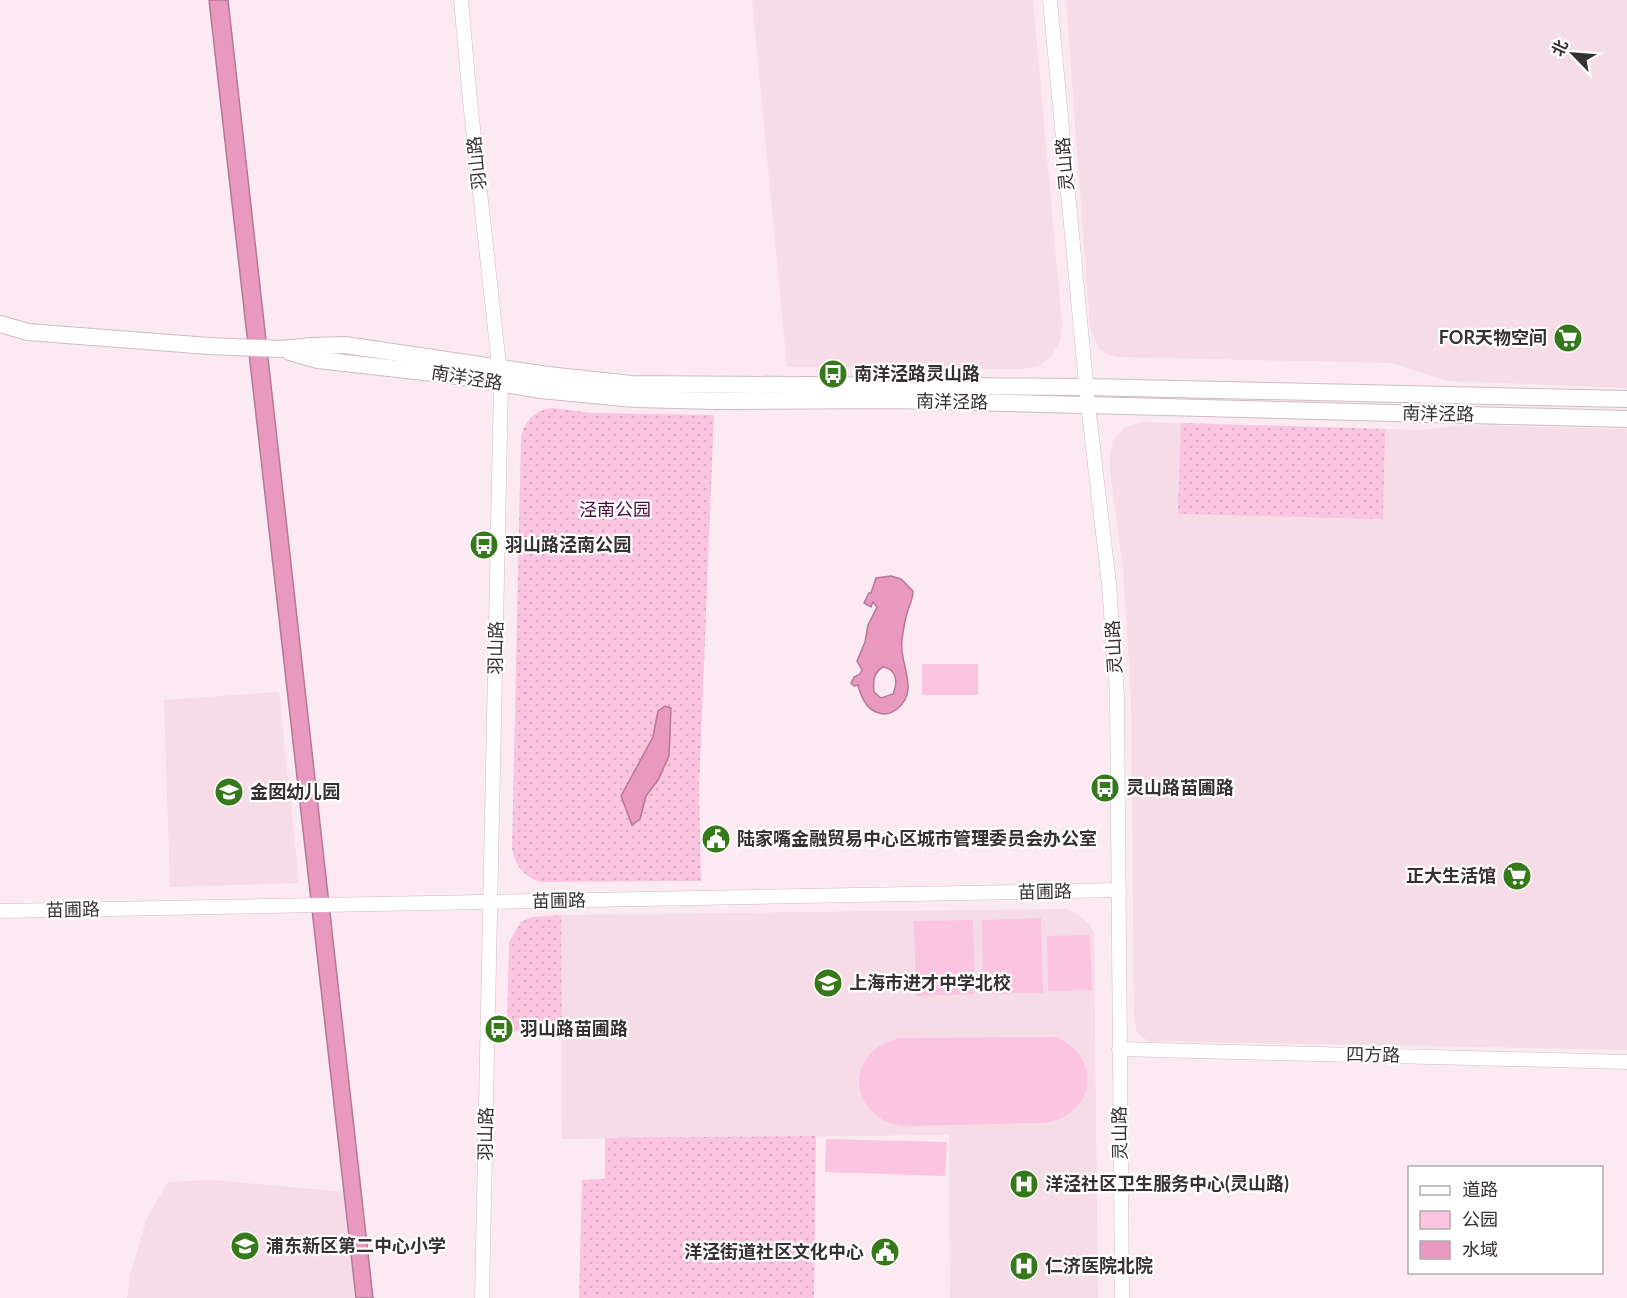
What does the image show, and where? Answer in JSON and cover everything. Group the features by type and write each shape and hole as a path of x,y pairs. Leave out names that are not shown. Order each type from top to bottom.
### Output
{"main road":[{"name":"南洋泾路","path":"0,324 28,332 74,337 281,349 318,360 452,375 548,375 631,384 1086,387 1627,399"},
{"name":"南洋泾路","path":"500,375 541,390 635,399 893,400 1627,419"}],"street":[{"name":"羽山路","path":"461,0 500,375 482,1298"},
{"name":"灵山路","path":"1050,0 1086,387 1114,640 1117,696 1122,1298"},
{"name":"苗圃路","path":"0,911 1119,890"},
{"name":"四方路","path":"1119,1049 1627,1062"}],"shaded area":[{"path":"752,0 1033,0 1062,324 1060,341 1051,357 1038,366 1022,369 787,367"},
{"path":"1066,0 1627,0 1627,388 1447,381 1391,363 1108,355 1099,348 1090,328"},
{"path":"1141,422 1421,430 1467,425 1627,429 1627,1050 1148,1041 1137,1033 1134,1019 1131,697 1123,569 1110,454 1113,440 1124,428"},
{"name":"金囡幼儿园","path":"279,692 299,883 170,887 164,700"},
{"name":"上海市进才中学北校","path":"1067,909 1076,913 1090,925 1094,934 1098,1298 950,1298 949,1135 562,1139 561,915"},
{"name":"浦东新区第二中心小学","path":"213,1180 345,1192 356,1298 127,1298 130,1275 147,1218 168,1182"}],"green space":[{"name":"泾南公园","path":"553,408 593,413 714,415 699,789 701,881 541,882 525,874 513,854 521,436 532,416"},
{"path":"1181,423 1385,429 1383,519 1178,514"},
{"path":"922,664 978,664 978,695 922,695"},
{"path":"561,915 562,1031 507,1031 509,942 521,922 532,917"},
{"path":"1041,918 1043,993 983,994 982,920"},
{"path":"973,920 975,994 916,996 914,921"},
{"path":"1090,935 1092,990 1048,991 1047,936"},
{"path":"1057,1037 1072,1047 1082,1059 1087,1072 1087,1086 1083,1098 1074,1109 1061,1118 1044,1123 902,1126 883,1120 870,1109 862,1096 859,1082 862,1068 870,1055 883,1044 901,1038"},
{"path":"816,1136 814,1298 579,1298 582,1180 605,1179 605,1138"},
{"path":"826,1139 947,1142 945,1176 825,1172"}],"water":[{"path":"209,0 228,0 373,1298 356,1298"},
{"path":"891,576 901,579 913,591 902,640 908,685 907,694 904,702 897,709 886,714 874,711 867,706 858,685 854,686 851,683 862,670 857,661 865,642 868,625 877,607 873,602 871,607 864,603 871,593 876,578","holes":["888,668 895,677 895,690 893,694 881,698 874,692 874,678 880,669"]},
{"path":"665,706 671,708 669,756 658,780 646,796 640,819 632,825 621,796 653,737 658,711"}],"place":[{"name":"FOR天物空间","path":"1568,338"},
{"name":"南洋泾路灵山路","path":"833,374"},
{"name":"羽山路泾南公园","path":"484,545"},
{"name":"灵山路苗圃路","path":"1105,788"},
{"name":"金囡幼儿园","path":"229,792"},
{"name":"陆家嘴金融贸易中心区城市管理委员会办公室","path":"716,839"},
{"name":"正大生活馆","path":"1517,876"},
{"name":"上海市进才中学北校","path":"828,983"},
{"name":"羽山路苗圃路","path":"499,1029"},
{"name":"洋泾社区卫生服务中心(灵山路)","path":"1024,1184"},
{"name":"浦东新区第二中心小学","path":"245,1246"},
{"name":"洋泾街道社区文化中心","path":"885,1252"},
{"name":"仁济医院北院","path":"1024,1266"}]}
